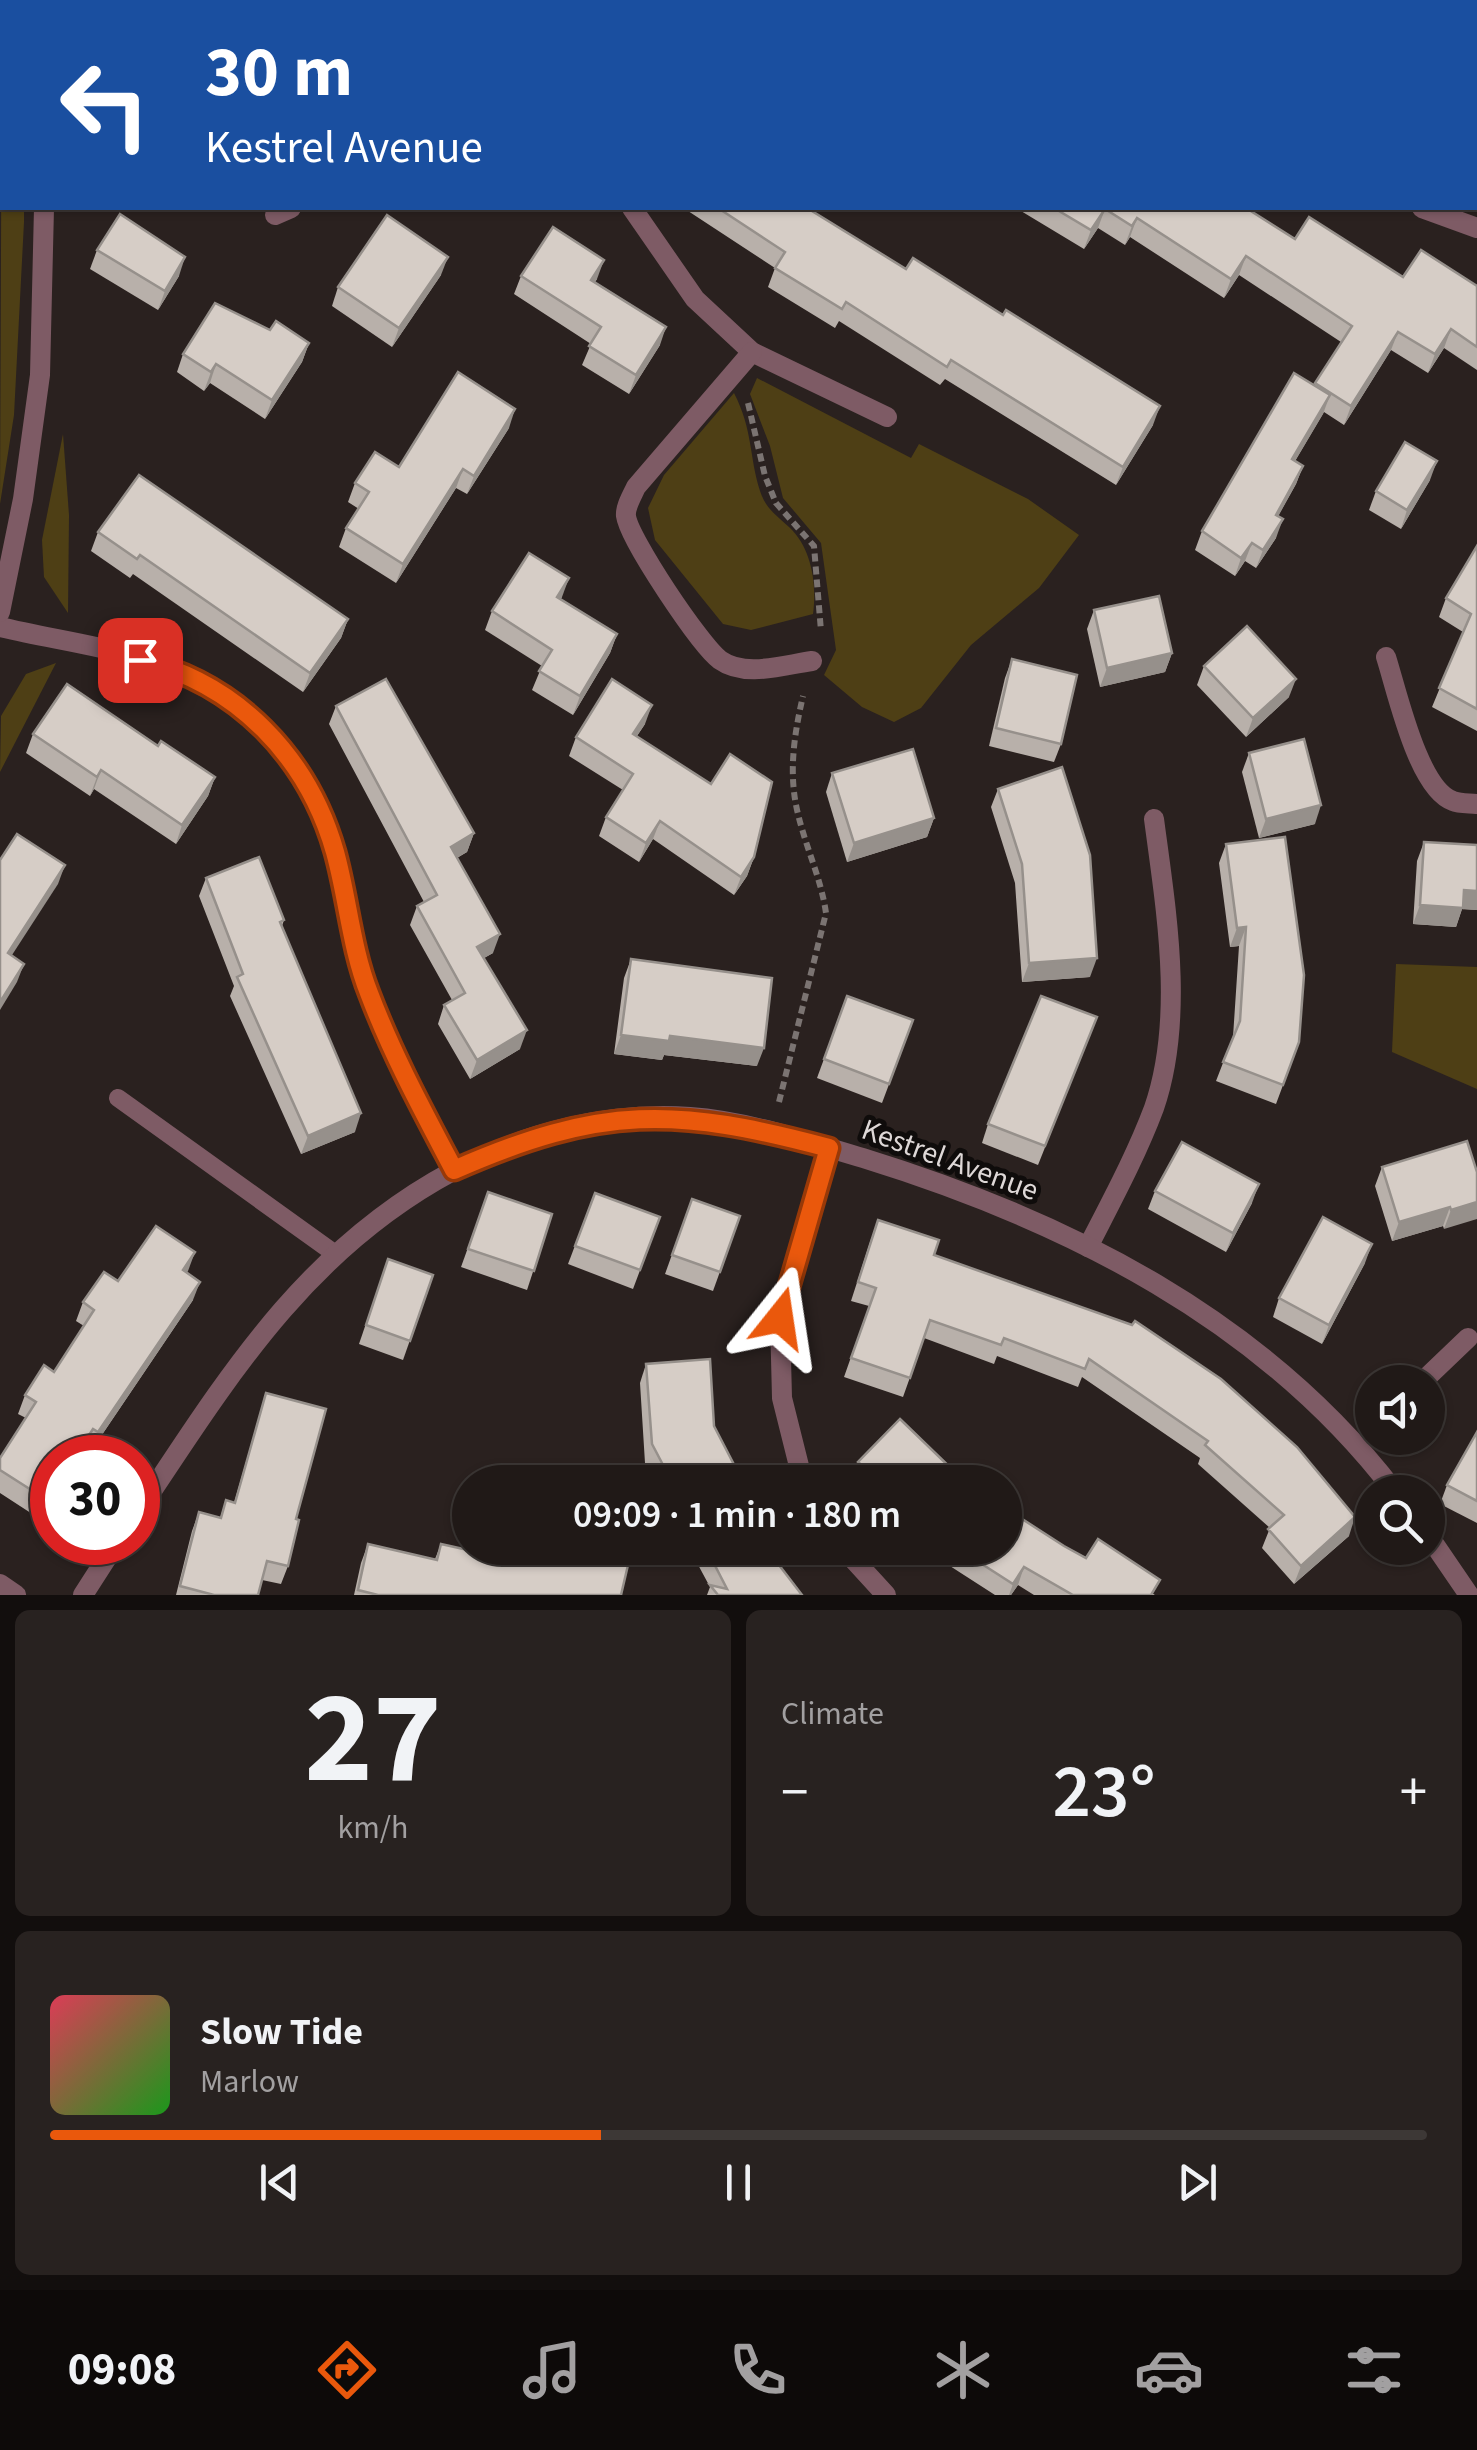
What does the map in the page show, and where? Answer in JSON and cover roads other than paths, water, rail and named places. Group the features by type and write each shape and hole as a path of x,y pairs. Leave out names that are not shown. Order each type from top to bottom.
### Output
{"street":[{"path":"0,612 23,500 40,374 44,210"},
{"path":"633,210 695,298 752,352 887,417"},
{"path":"1436,210 1477,228"},
{"path":"752,352 636,487 625,512 634,544 662,578 690,625 720,660 748,670 812,661"},
{"path":"0,628 144,660 202,682 245,710 280,744 313,793 335,852 368,991 454,1170"},
{"path":"1386,657 1413,742 1432,784 1450,801 1477,804"},
{"path":"1088,1247 1141,1140 1167,1051 1167,913 1154,818"},
{"name":"Kestrel Avenue","path":"160,1479 253,1341 334,1253 393,1207 454,1170 529,1138 607,1120 691,1117 829,1148 926,1178 1088,1247 1164,1287 1234,1333 1355,1429"},
{"path":"799,1465 782,1398 780,1318 829,1148"},
{"path":"1440,1365 1468,1338"},
{"path":"1445,1559 1469,1595"},
{"path":"82,1595 102,1565"},
{"path":"859,1565 886,1595"},
{"path":"0,1584 16,1595"}],"lane":[{"path":"118,1098 334,1253"}]}
